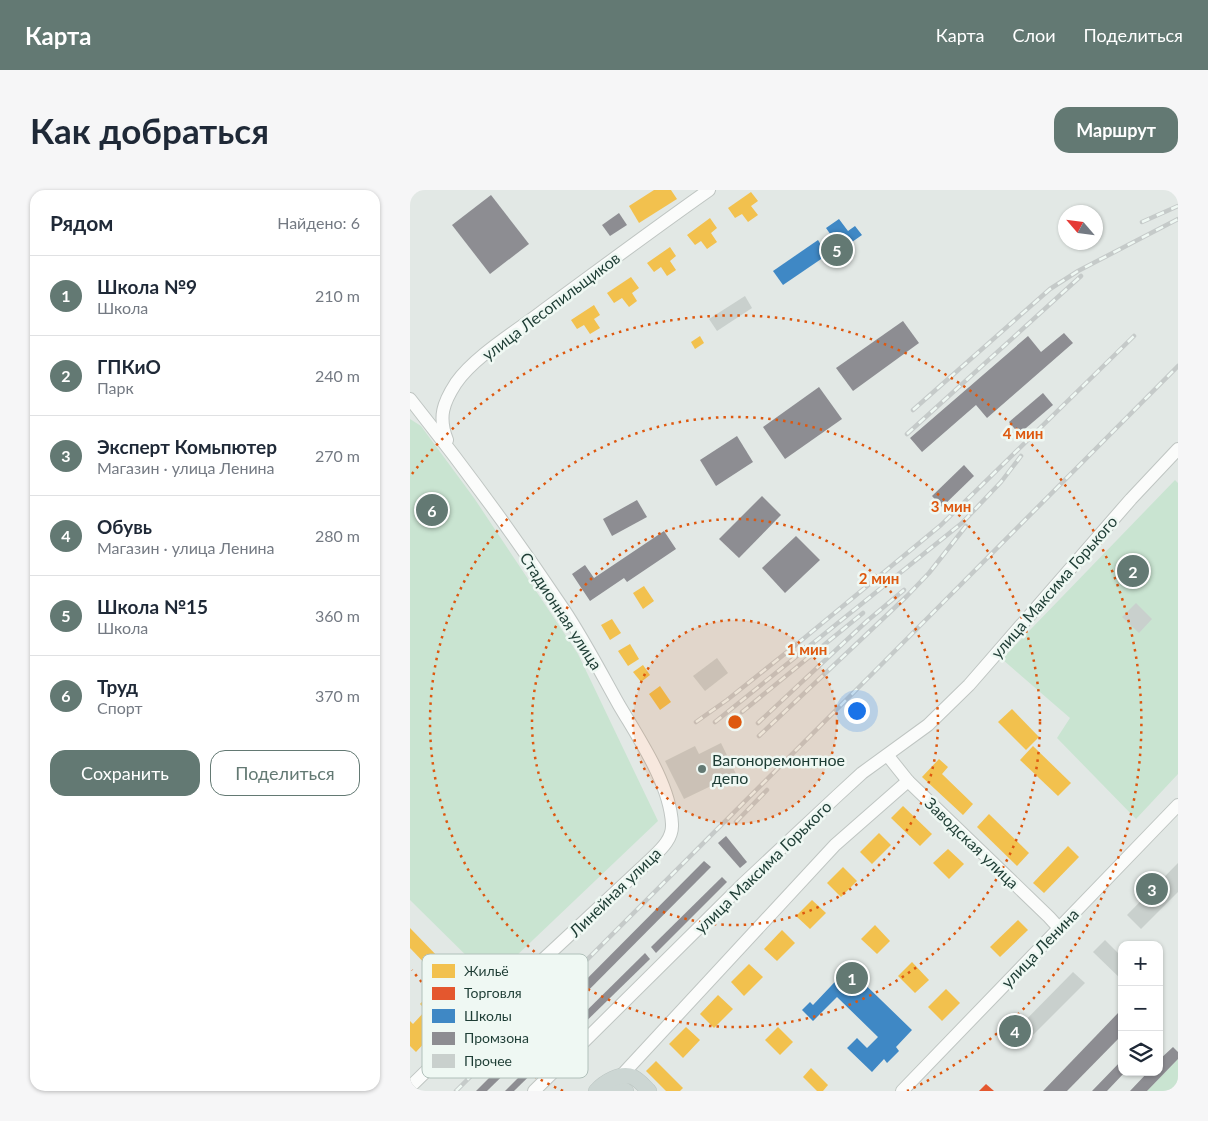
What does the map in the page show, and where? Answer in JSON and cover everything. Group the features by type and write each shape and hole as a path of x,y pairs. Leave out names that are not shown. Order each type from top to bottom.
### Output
{"main road":[{"path":"598,1089 612,1079 628,1076 635,1078 649,1091"},
{"path":"598,1089 606,1084 613,1084 626,1091"}],"street":[{"name":"улица Лесопильщиков","path":"451,451 442,427 442,410 464,373 498,344 709,190"},
{"name":"Стадионная улица","path":"410,399 451,451 565,612 641,743 670,803 672,827 668,841"},
{"name":"улица Максима Горького","path":"588,1038 743,884 862,773 888,756 928,725 969,685 1131,499 1178,449"},
{"name":"Заводская улица","path":"888,756 908,781 1059,928"},
{"path":"621,1076 835,845 908,781"},
{"name":"улица Ленина","path":"902,1091 1178,805"},
{"name":"Линейная улица","path":"548,954 649,861 668,841"},
{"name":"Линейная улица","path":"410,1087 422,1075"},
{"name":"улица Максима Горького","path":"534,1091 547,1078"}],"green space":[{"path":"410,419 421,426 474,498 578,654 658,821 518,954 465,954 410,900"},
{"path":"1175,480 1178,483 1178,774 1136,819 1057,738 1070,718 1002,659"},
{"path":"1178,1059 1178,1091 1147,1091 1163,1076"}],"building: Жильё":[{"path":"654,190 671,190 677,199 639,223 629,206"},
{"path":"751,192 758,201 751,206 758,215 748,222 742,214 735,218 728,208"},
{"path":"710,218 717,228 711,233 717,242 707,249 701,241 695,245 687,235"},
{"path":"670,247 676,256 670,261 676,270 667,276 661,267 654,272 647,263"},
{"path":"631,277 639,288 632,293 637,301 629,307 622,298 614,303 607,293"},
{"path":"594,305 600,315 594,319 600,328 590,334 584,325 577,329 571,320"},
{"path":"700,336 704,343 695,349 691,342"},
{"path":"644,586 654,601 643,609 633,593"},
{"path":"612,619 621,633 610,640 601,625"},
{"path":"630,644 639,659 628,666 618,651"},
{"path":"643,665 650,675 641,682 633,672"},
{"path":"660,686 671,702 660,710 649,694"},
{"path":"1012,709 1039,737 1026,750 998,722"},
{"path":"1033,746 1071,783 1058,796 1020,760"},
{"path":"939,759 948,767 942,774 973,804 963,815 922,777"},
{"path":"903,806 932,834 920,846 891,818"},
{"path":"989,814 1029,853 1017,866 977,827"},
{"path":"879,833 891,845 872,864 860,852"},
{"path":"1068,846 1079,857 1044,893 1033,883"},
{"path":"948,849 964,864 949,879 933,863"},
{"path":"843,867 857,881 841,897 827,883"},
{"path":"812,900 826,913 810,929 796,916"},
{"path":"1018,920 1028,930 1000,957 990,947"},
{"path":"875,925 890,941 877,954 861,939"},
{"path":"410,928 435,954 422,954 422,961 410,948"},
{"path":"782,930 795,943 777,961 764,949"},
{"path":"912,962 929,980 915,993 898,976"},
{"path":"749,964 763,977 744,996 731,982"},
{"path":"946,989 960,1003 942,1021 928,1007"},
{"path":"718,995 733,1009 714,1028 700,1014"},
{"path":"422,1014 422,1046 416,1052 410,1046 410,1021 413,1024"},
{"path":"686,1027 700,1040 683,1058 669,1044"},
{"path":"778,1027 793,1042 780,1055 765,1040"},
{"path":"656,1061 683,1088 680,1091 666,1091 646,1071"},
{"path":"811,1068 828,1085 823,1091 817,1091 803,1077"}],"building: Торговля":[{"path":"986,1084 994,1091 979,1091"}],"building: Школы":[{"path":"839,219 848,231 855,226 862,235 832,256 826,247 835,241 826,228"},
{"path":"818,240 827,255 783,285 773,271"},
{"path":"848,968 912,1030 896,1047 899,1051 887,1063 884,1059 872,1072 847,1048 857,1038 867,1048 878,1037 837,997 813,1021 802,1010 810,1002 813,1005"}],"building: Промзона":[{"path":"491,195 529,244 490,274 452,225"},
{"path":"619,213 627,225 610,236 602,225"},
{"path":"903,321 919,343 853,391 836,368"},
{"path":"1064,333 1073,343 987,418 976,405 922,452 910,438 1028,336 1041,352"},
{"path":"819,387 842,419 785,459 763,427"},
{"path":"1043,393 1053,405 1019,434 1009,422"},
{"path":"737,436 753,462 716,486 700,460"},
{"path":"964,465 974,476 942,507 932,496"},
{"path":"762,496 781,515 739,558 719,539"},
{"path":"637,500 647,517 612,536 603,519"},
{"path":"664,531 676,549 627,582 624,578 590,601 572,574 585,565 594,578"},
{"path":"796,536 820,560 785,593 762,568"},
{"path":"726,836 747,862 740,868 718,843"},
{"path":"704,861 711,867 588,991 588,978"},
{"path":"722,877 727,882 656,953 651,947"},
{"path":"645,953 650,959 588,1020 588,1009"},
{"path":"1118,1013 1118,1039 1067,1091 1043,1091"},
{"path":"1173,1047 1178,1052 1178,1059 1163,1074 1163,1056"},
{"path":"1118,1064 1118,1076 1121,1076 1107,1091 1092,1091"},
{"path":"1144,1076 1162,1076 1147,1091 1130,1091"},
{"path":"489,1078 500,1078 487,1091 476,1091"},
{"path":"518,1078 527,1078 514,1091 505,1091"}],"building: Прочее":[{"path":"745,296 752,308 717,331 709,319"},
{"path":"1136,603 1152,619 1139,633 1122,617"},
{"path":"717,658 728,673 705,691 693,676"},
{"name":"Вагоноремонтное депо","path":"721,743 736,774 684,799 665,761 695,746 699,754"},
{"path":"1178,863 1178,892 1141,929 1127,915"},
{"path":"1105,940 1118,953 1118,976 1093,952"},
{"path":"1073,972 1085,983 1020,1048 1009,1037"}],"railway":[{"path":"1142,222 1178,206"},
{"path":"913,410 1050,289 1078,271 1178,219"},
{"path":"907,434 1081,276"},
{"path":"696,722 727,700 797,644 941,525 1134,336"},
{"path":"588,959 1178,366"},
{"path":"715,722 962,523 1001,482 1021,456"},
{"path":"759,736 907,596 929,573 966,526"},
{"path":"758,723 867,621 904,590"},
{"path":"742,712 863,613"},
{"path":"736,822 767,790"},
{"path":"456,1091 469,1078"}],"place":[{"name":"Школа №15","path":"837,250"},
{"name":"Труд","path":"432,510"},
{"name":"ГПКиО","path":"1133,571"},
{"name":"Вагоноремонтное депо","path":"702,769"},
{"name":"Эксперт Комьпютер","path":"1152,889"},
{"name":"Школа №9","path":"852,978"},
{"name":"Обувь","path":"1015,1031"}]}
